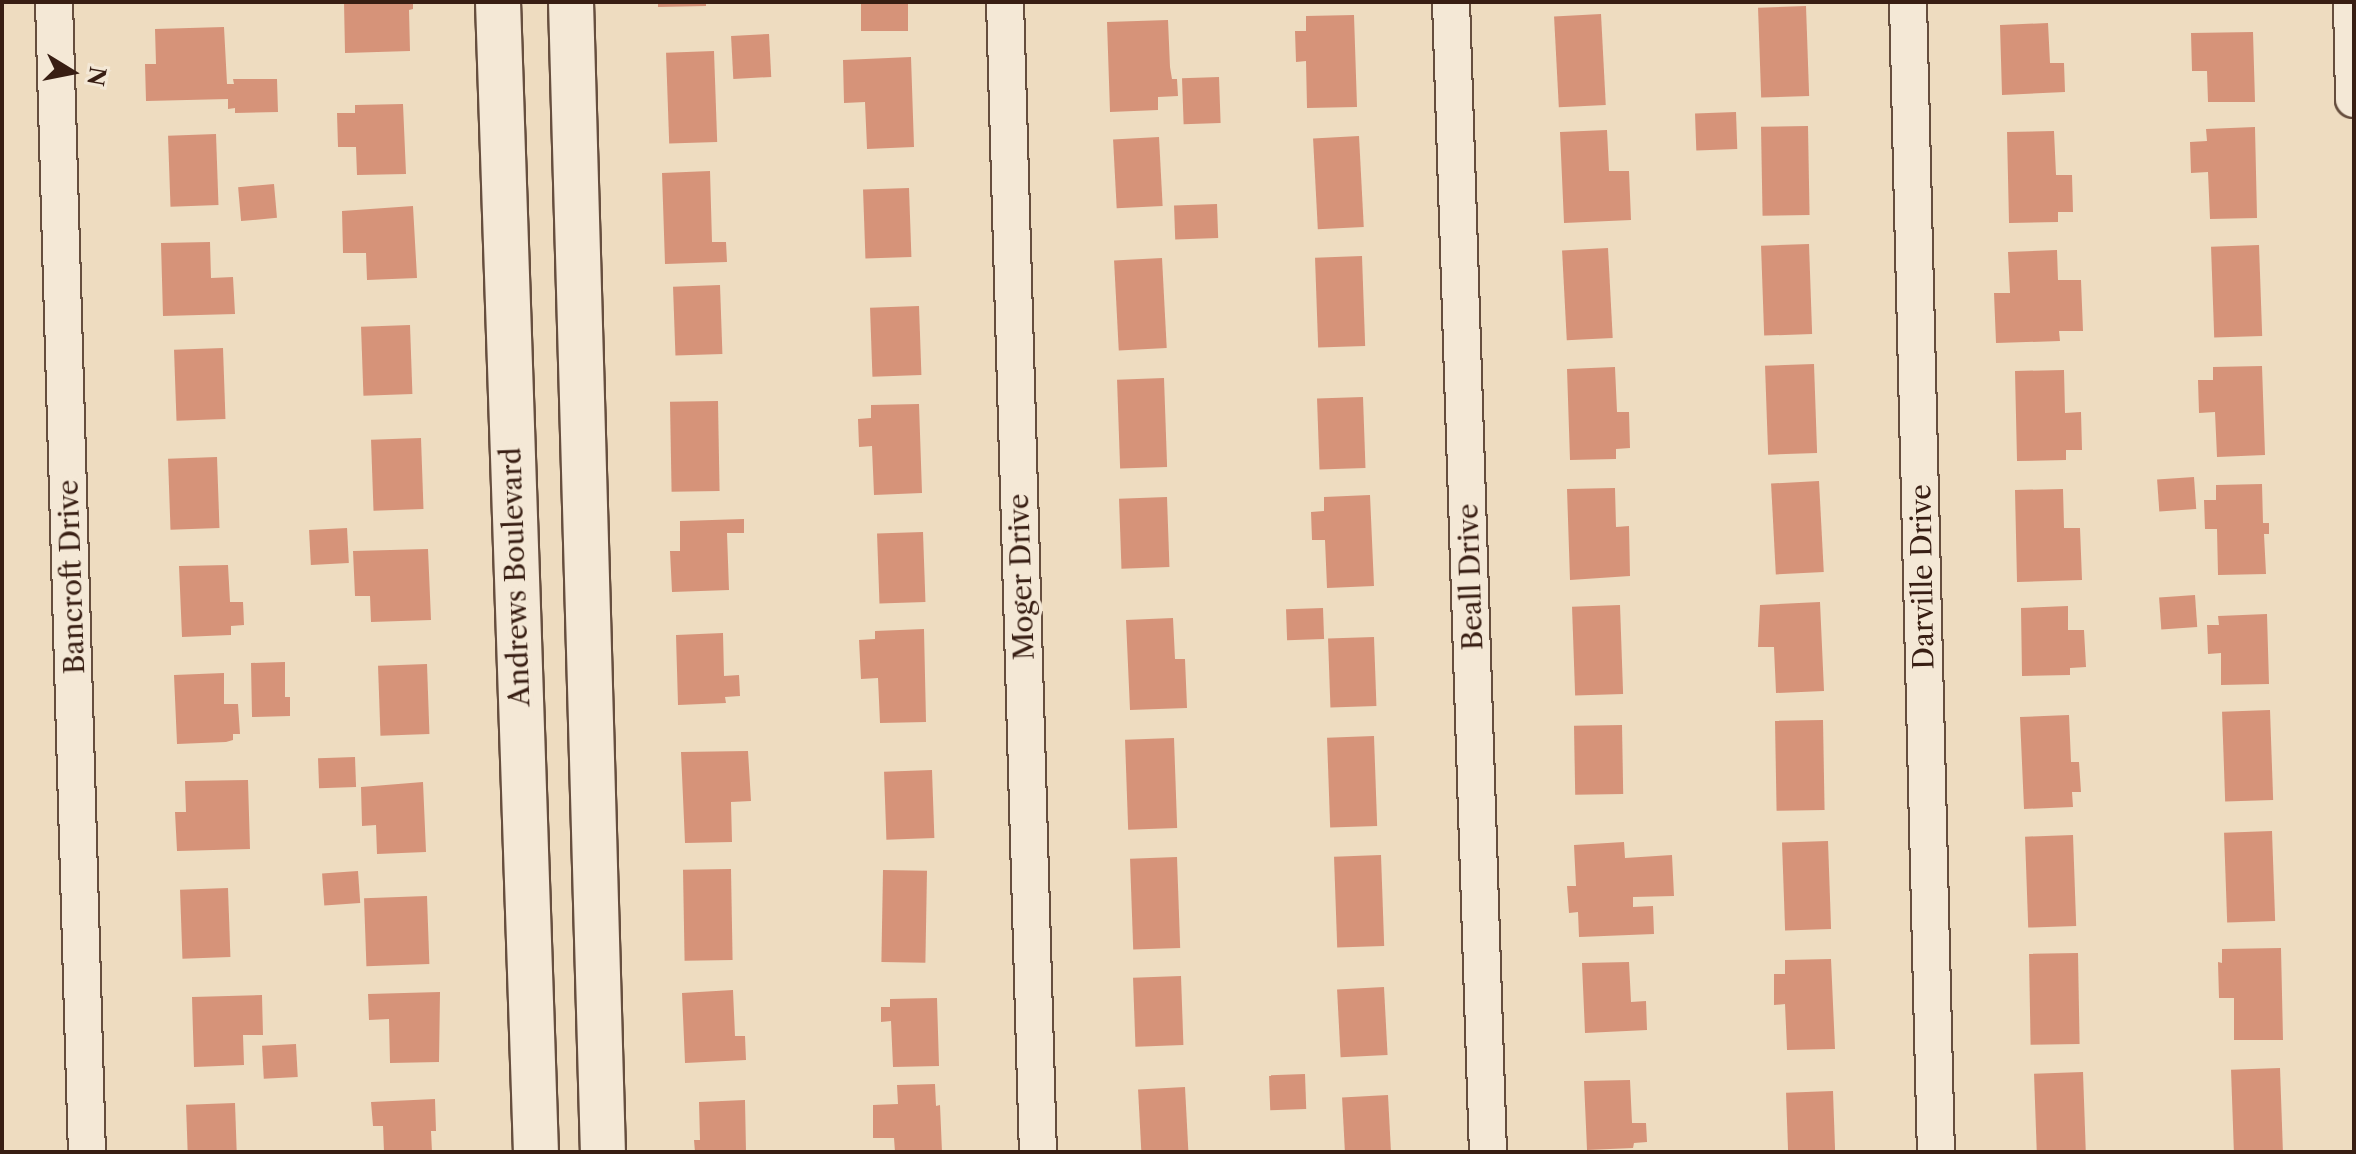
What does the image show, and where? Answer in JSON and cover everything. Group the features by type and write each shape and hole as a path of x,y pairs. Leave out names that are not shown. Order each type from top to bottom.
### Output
{"street":[{"name":"Bancroft Drive","path":"54,2 87,1152"},
{"name":"Andrews Boulevard","path":"498,2 536,1152"},
{"path":"571,2 603,1152"},
{"name":"Moger Drive","path":"1005,2 1038,1152"},
{"name":"Beall Drive","path":"1451,2 1488,1152"},
{"name":"Darville Drive","path":"1908,2 1936,1152"},
{"path":"2352,2 2354,99"}],"building":[{"path":"344,2 413,2 413,9 409,10 410,51 345,53"},
{"path":"658,2 706,2 706,6 658,7"},
{"path":"861,2 908,2 908,31 861,31"},
{"path":"1806,6 1809,96 1761,98 1758,8"},
{"path":"1601,14 1606,105 1559,107 1554,16"},
{"path":"1354,15 1357,107 1307,108 1306,61 1296,62 1295,31 1306,31 1306,16"},
{"path":"1168,20 1170,67 1172,79 1177,79 1178,96 1158,97 1158,110 1110,112 1107,22"},
{"path":"2048,23 2050,63 2064,63 2065,92 2002,95 2000,25"},
{"path":"224,27 227,84 234,84 233,79 277,79 278,112 235,113 235,108 228,109 228,99 146,101 145,64 156,64 155,29"},
{"path":"2253,32 2255,102 2208,102 2207,71 2192,71 2191,33"},
{"path":"769,34 771,77 733,79 731,36"},
{"path":"714,51 717,142 669,144 666,53"},
{"path":"911,57 914,147 867,149 865,102 844,103 843,60"},
{"path":"1219,77 1221,123 1184,124 1182,78"},
{"path":"403,104 406,174 357,175 356,147 338,147 337,113 355,113 355,105"},
{"path":"1736,112 1737,149 1696,150 1695,113"},
{"path":"1808,126 1810,215 1763,216 1761,127"},
{"path":"2255,127 2257,218 2210,219 2208,172 2191,173 2190,142 2207,141 2206,129"},
{"path":"1607,130 1609,171 1629,171 1631,220 1564,223 1560,132"},
{"path":"2054,131 2056,175 2072,175 2073,212 2058,212 2058,222 2009,223 2007,132"},
{"path":"216,134 218,205 171,207 168,136"},
{"path":"1359,136 1364,227 1318,229 1313,138"},
{"path":"1159,137 1163,206 1117,208 1113,139"},
{"path":"710,171 712,242 726,242 727,262 665,264 662,173"},
{"path":"274,184 277,218 241,221 238,187"},
{"path":"909,188 911,257 865,259 863,190"},
{"path":"1217,204 1218,238 1175,239 1174,206"},
{"path":"413,206 417,278 367,280 366,253 343,253 342,211"},
{"path":"210,242 211,278 233,277 235,314 163,316 161,243"},
{"path":"1809,244 1812,334 1764,336 1761,246"},
{"path":"2259,245 2262,336 2214,338 2211,247"},
{"path":"1608,248 1613,338 1567,340 1562,250"},
{"path":"2057,250 2058,280 2081,280 2083,331 2059,331 2060,341 1996,343 1994,293 2010,293 2008,252"},
{"path":"1362,256 1365,346 1318,348 1315,258"},
{"path":"1162,258 1167,348 1119,350 1114,261"},
{"path":"720,285 722,354 675,356 673,287"},
{"path":"919,306 921,375 872,377 870,308"},
{"path":"410,325 412,394 363,396 361,327"},
{"path":"223,348 225,419 177,421 174,350"},
{"path":"1814,364 1817,453 1768,455 1765,366"},
{"path":"2262,366 2265,455 2217,457 2215,412 2199,413 2198,380 2213,380 2213,367"},
{"path":"1615,367 1617,412 1629,412 1630,448 1616,449 1616,459 1570,460 1567,369"},
{"path":"2064,370 2065,413 2081,412 2082,450 2066,450 2066,460 2017,461 2015,371"},
{"path":"1164,378 1167,467 1120,469 1117,380"},
{"path":"1363,397 1365,468 1320,470 1317,399"},
{"path":"718,401 720,491 672,492 670,402"},
{"path":"919,404 922,493 874,495 872,446 859,447 858,419 871,418 871,405"},
{"path":"421,438 423,509 374,511 371,440"},
{"path":"217,457 219,528 171,530 168,459"},
{"path":"2194,477 2196,509 2159,512 2157,480"},
{"path":"1819,481 1824,572 1776,574 1771,484"},
{"path":"2262,484 2263,523 2269,523 2269,534 2264,534 2266,574 2218,575 2217,529 2205,529 2204,500 2216,500 2216,485"},
{"path":"1615,488 1616,527 1629,526 1630,576 1570,580 1567,489"},
{"path":"2063,489 2064,528 2080,528 2082,580 2017,582 2015,490"},
{"path":"1370,495 1374,586 1327,588 1325,540 1312,540 1311,512 1324,511 1324,497"},
{"path":"1167,497 1169,567 1121,569 1119,499"},
{"path":"744,519 744,533 727,533 729,590 672,592 670,551 680,551 680,521"},
{"path":"347,528 349,563 311,565 309,530"},
{"path":"923,532 925,602 879,604 877,534"},
{"path":"428,549 431,620 371,622 370,596 355,596 353,551"},
{"path":"228,565 230,602 243,602 244,625 231,626 231,635 182,637 179,566"},
{"path":"2195,595 2197,627 2161,629 2159,598"},
{"path":"1820,602 1824,691 1776,693 1774,647 1758,647 1760,605"},
{"path":"1620,605 1623,694 1575,696 1572,607"},
{"path":"2068,606 2068,630 2084,630 2086,667 2070,668 2070,675 2022,676 2021,608"},
{"path":"1323,608 1324,639 1287,640 1286,609"},
{"path":"2267,614 2269,684 2221,685 2221,653 2208,654 2207,625 2219,625 2218,616"},
{"path":"1173,618 1175,659 1185,659 1187,708 1130,710 1126,620"},
{"path":"924,629 926,722 880,723 878,678 861,679 859,640 875,639 875,631"},
{"path":"723,633 724,676 739,675 740,696 725,697 726,703 678,705 676,635"},
{"path":"1374,637 1376,706 1330,708 1328,639"},
{"path":"285,662 285,697 290,697 290,716 252,717 251,663"},
{"path":"427,664 429,734 380,736 378,666"},
{"path":"224,673 224,704 238,704 240,734 233,734 233,740 226,742 177,744 174,675"},
{"path":"2270,710 2273,800 2225,802 2222,712"},
{"path":"2069,715 2071,762 2079,762 2081,792 2072,792 2073,807 2024,809 2020,717"},
{"path":"1823,720 1825,810 1777,811 1775,721"},
{"path":"1622,725 1623,794 1575,795 1574,726"},
{"path":"1374,736 1377,826 1330,828 1327,738"},
{"path":"1174,738 1177,828 1128,830 1125,740"},
{"path":"748,751 751,801 731,802 732,842 685,843 681,752"},
{"path":"355,757 356,787 319,788 318,758"},
{"path":"932,770 934,838 886,840 884,772"},
{"path":"248,780 250,849 177,851 175,812 186,812 185,781"},
{"path":"423,782 426,852 377,854 376,825 362,826 361,787"},
{"path":"2272,831 2275,921 2227,923 2224,833"},
{"path":"2073,835 2076,926 2028,928 2025,837"},
{"path":"1828,841 1831,929 1785,931 1782,843"},
{"path":"1624,842 1625,858 1672,855 1674,896 1633,897 1633,907 1653,906 1654,934 1579,937 1578,912 1569,913 1567,886 1576,886 1574,845"},
{"path":"1381,855 1384,946 1337,948 1334,857"},
{"path":"1177,857 1180,948 1133,950 1130,859"},
{"path":"731,869 733,960 685,961 683,870"},
{"path":"883,870 927,871 925,963 881,962"},
{"path":"358,871 360,903 324,905 322,874"},
{"path":"228,888 230,957 182,959 180,890"},
{"path":"427,896 429,964 366,966 364,898"},
{"path":"2281,948 2283,1040 2234,1040 2234,998 2219,998 2218,962 2222,963 2222,949"},
{"path":"2078,953 2080,1044 2031,1045 2029,954"},
{"path":"1831,959 1835,1049 1787,1050 1785,1004 1774,1005 1774,974 1785,974 1785,960"},
{"path":"1629,962 1631,1002 1646,1001 1647,1030 1585,1033 1582,963"},
{"path":"1181,976 1183,1045 1135,1047 1133,978"},
{"path":"1384,987 1388,1055 1341,1057 1337,989"},
{"path":"733,990 735,1036 745,1036 746,1060 685,1063 682,993"},
{"path":"440,992 439,1062 390,1063 389,1019 369,1020 368,994"},
{"path":"262,995 263,1035 243,1035 244,1065 194,1067 192,997"},
{"path":"937,998 939,1066 893,1067 891,1021 881,1022 881,1007 890,1007 890,999"},
{"path":"296,1044 298,1077 264,1079 262,1046"},
{"path":"2280,1068 2283,1152 2234,1152 2231,1070"},
{"path":"2083,1072 2086,1152 2037,1152 2034,1074"},
{"path":"1305,1074 1306,1109 1270,1110 1269,1075"},
{"path":"1630,1080 1632,1123 1646,1123 1647,1142 1634,1143 1633,1148 1587,1150 1584,1081"},
{"path":"935,1084 936,1106 940,1105 942,1152 895,1152 894,1138 873,1138 873,1105 898,1104 897,1085"},
{"path":"1185,1087 1188,1152 1141,1152 1138,1089"},
{"path":"1833,1091 1835,1152 1788,1152 1786,1093"},
{"path":"1388,1095 1391,1152 1345,1152 1342,1097"},
{"path":"435,1099 436,1131 431,1131 432,1152 384,1152 383,1126 373,1126 371,1102"},
{"path":"745,1100 746,1152 695,1152 694,1140 700,1140 699,1102"},
{"path":"235,1103 237,1152 188,1152 186,1105"}]}
